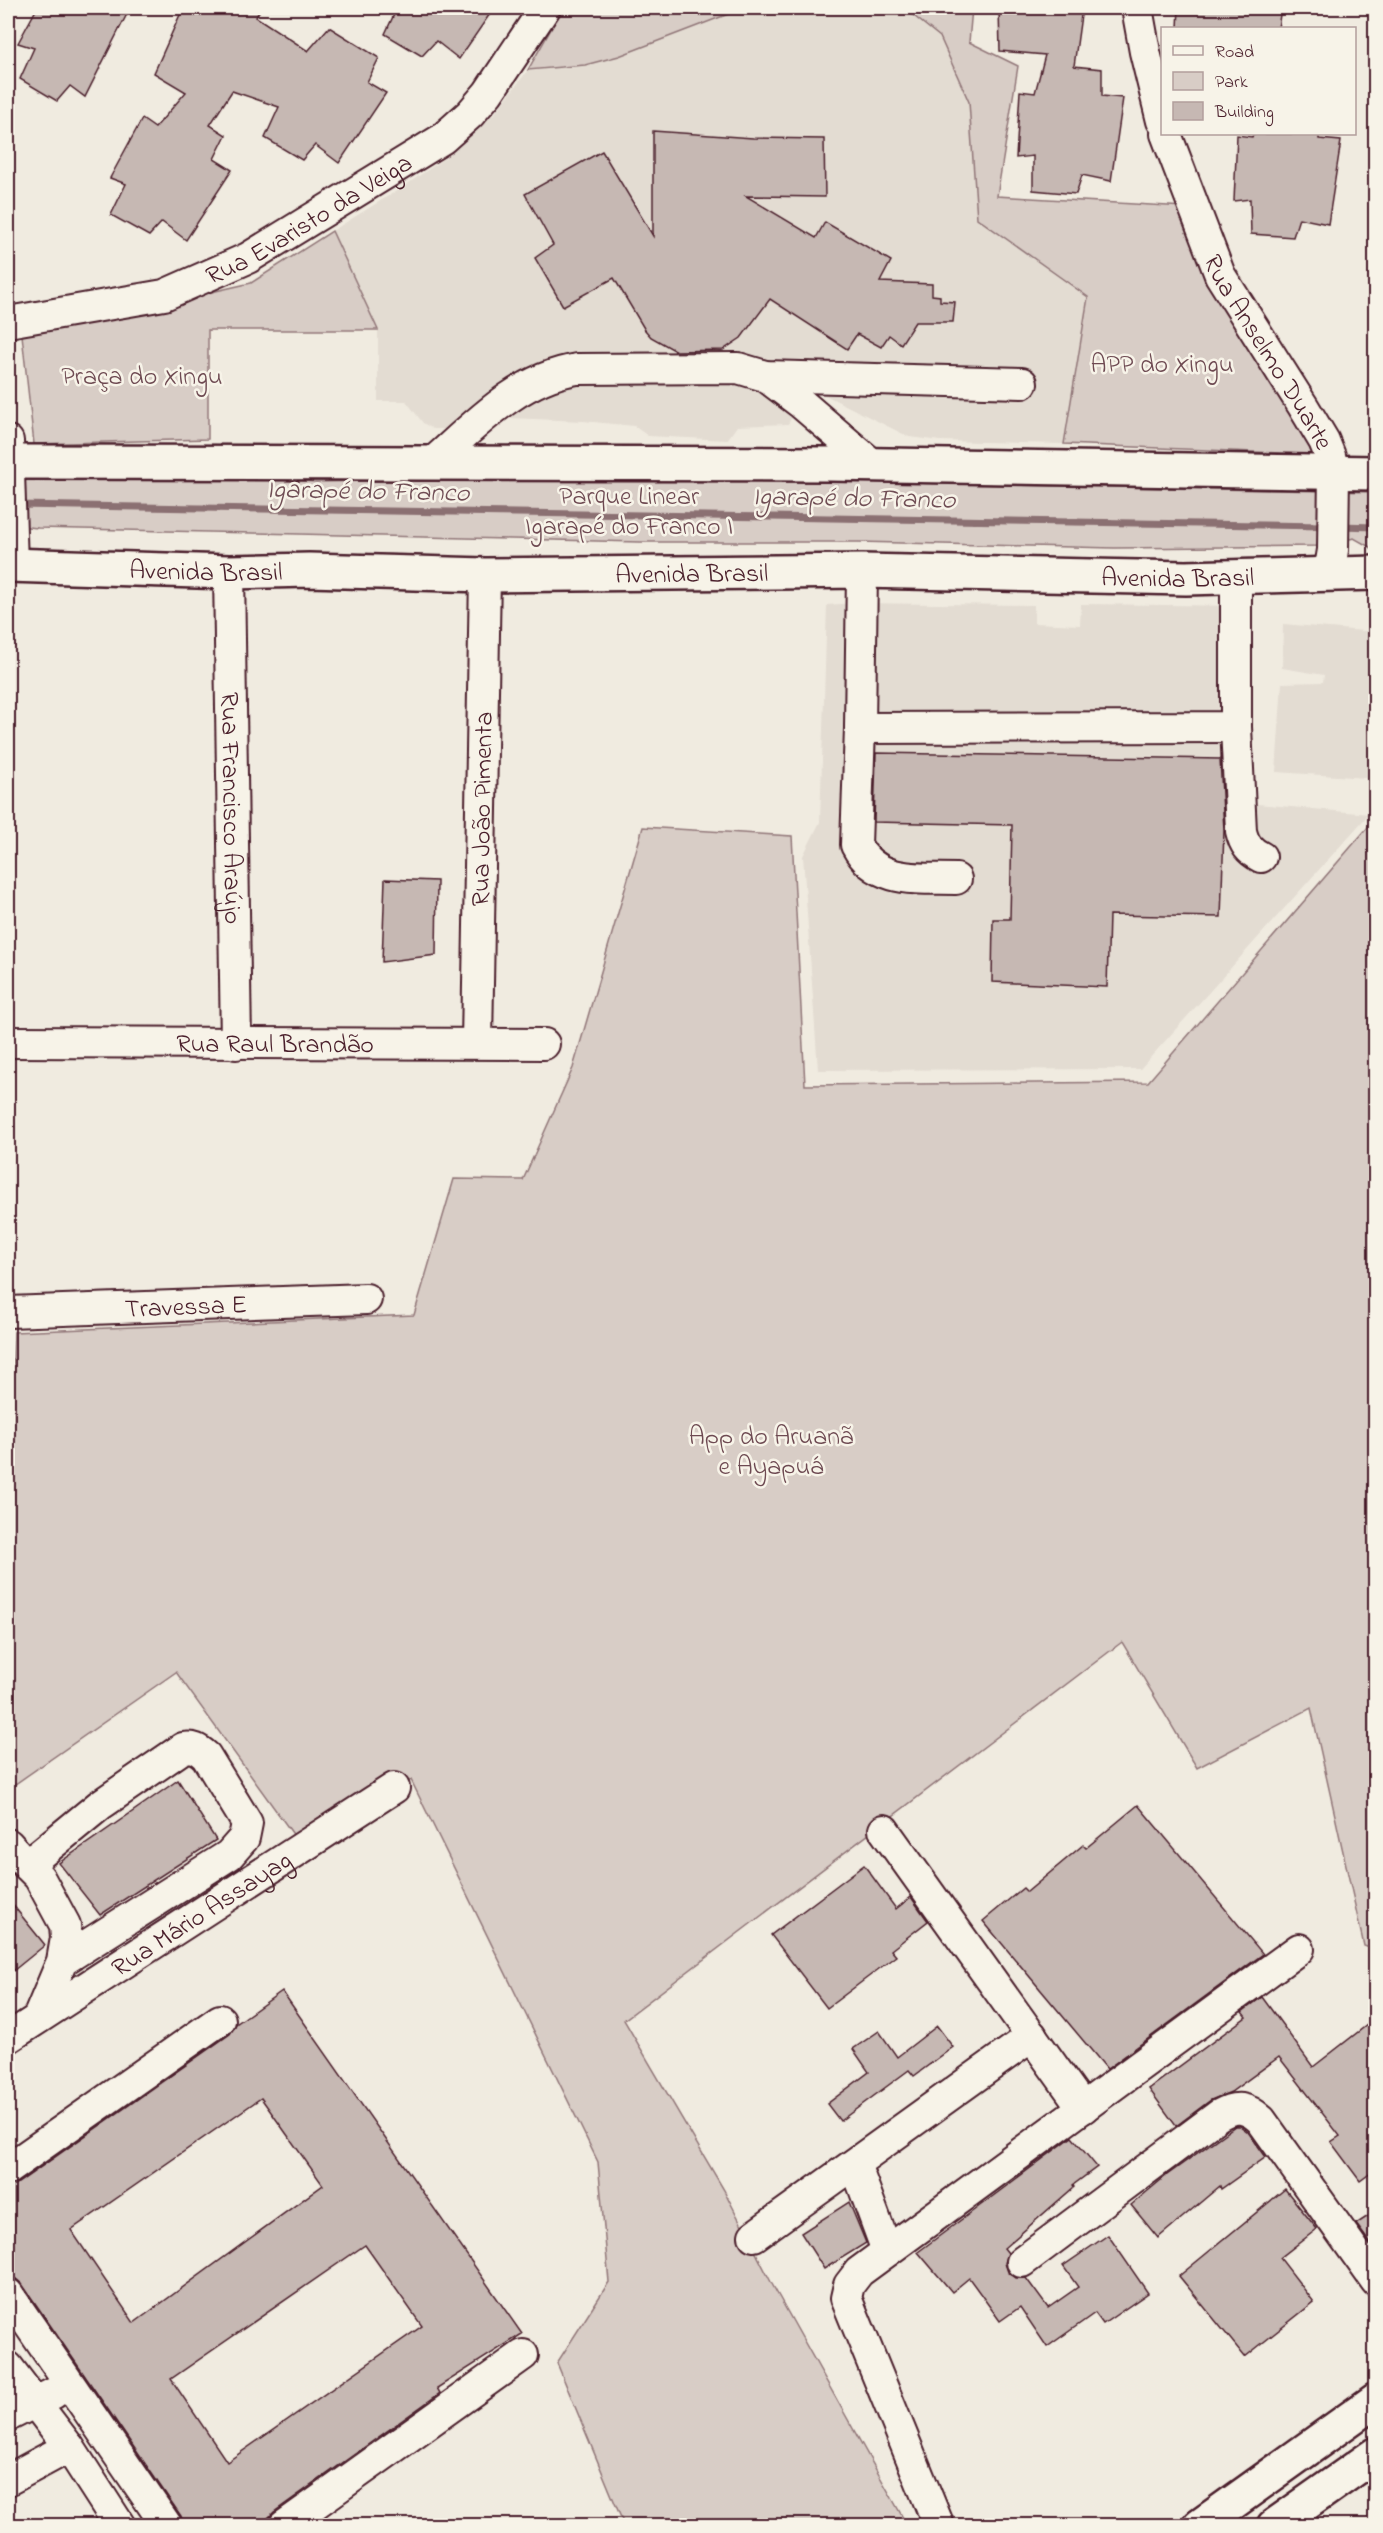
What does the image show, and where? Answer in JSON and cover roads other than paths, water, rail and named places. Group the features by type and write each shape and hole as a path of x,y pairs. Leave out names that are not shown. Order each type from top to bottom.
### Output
{"main road":[{"path":"9,461 873,465 1334,481 1376,473"},
{"name":"Avenida Brasil","path":"10,558 229,572 309,570 485,575 862,571 1186,578 1236,577 1329,562 1376,573"},
{"path":"1200,2526 1376,2400"},
{"path":"1274,2526 1376,2454"}],"street":[{"name":"Rua Evaristo da Veiga","path":"8,322 164,295 248,258 442,139 470,114 488,93 546,8"},
{"path":"1137,8 1161,116"},
{"name":"Rua Anselmo Duarte","path":"1166,135 1220,275 1324,441 1334,481 1329,562"},
{"path":"431,464 484,417 533,382 555,372 577,369 738,368 765,376 1022,383"},
{"path":"765,376 802,404 873,465"},
{"path":"9,461 10,558"},
{"path":"862,571 856,845 862,857 874,867 903,878 956,879"},
{"name":"Rua Francisco Araújo","path":"229,572 236,1044"},
{"name":"Rua João Pimenta","path":"477,1043 485,575"},
{"path":"1236,577 1236,727 1241,831 1244,843 1252,852 1261,857"},
{"path":"860,728 1236,727"},
{"name":"Rua Raul Brandão","path":"8,1042 544,1044"},
{"name":"Travessa E","path":"8,1312 366,1299"},
{"path":"38,2018 62,1961 66,1938 65,1924 39,1877 17,1855 59,1837 100,1805 183,1748 191,1747 206,1756 247,1823 244,1838 229,1855 62,1961"},
{"name":"Rua Mário Assayag","path":"8,2038 394,1788"},
{"path":"884,1830 1083,2108"},
{"path":"939,2526 846,2298 849,2285 859,2272 887,2251 1299,1949"},
{"path":"8,2169 220,2020"},
{"path":"754,2236 1032,2036"},
{"path":"1022,2262 1219,2115 1230,2108 1242,2108 1261,2120 1376,2281"},
{"path":"855,2164 887,2251"},
{"path":"8,2294 17,2329 69,2384 160,2515 121,2526 74,2456 18,2387"},
{"path":"284,2526 523,2355"},
{"path":"18,2387 69,2384"},
{"path":"8,2416 18,2387"},
{"path":"8,2480 111,2445"}],"waterway":[{"name":"Igarapé do Franco","path":"16,505 1325,526"},
{"name":"Igarapé do Franco","path":"1339,526 1376,527"}],"park label":[{"name":"APP do Xingu","path":"1162,363"},
{"name":"Praça do Xingu","path":"142,375"},
{"name":"Parque Linear Igarapé do Franco I","path":"629,510"},
{"name":"App do Aruanã e Ayapuá","path":"771,1450"}]}
